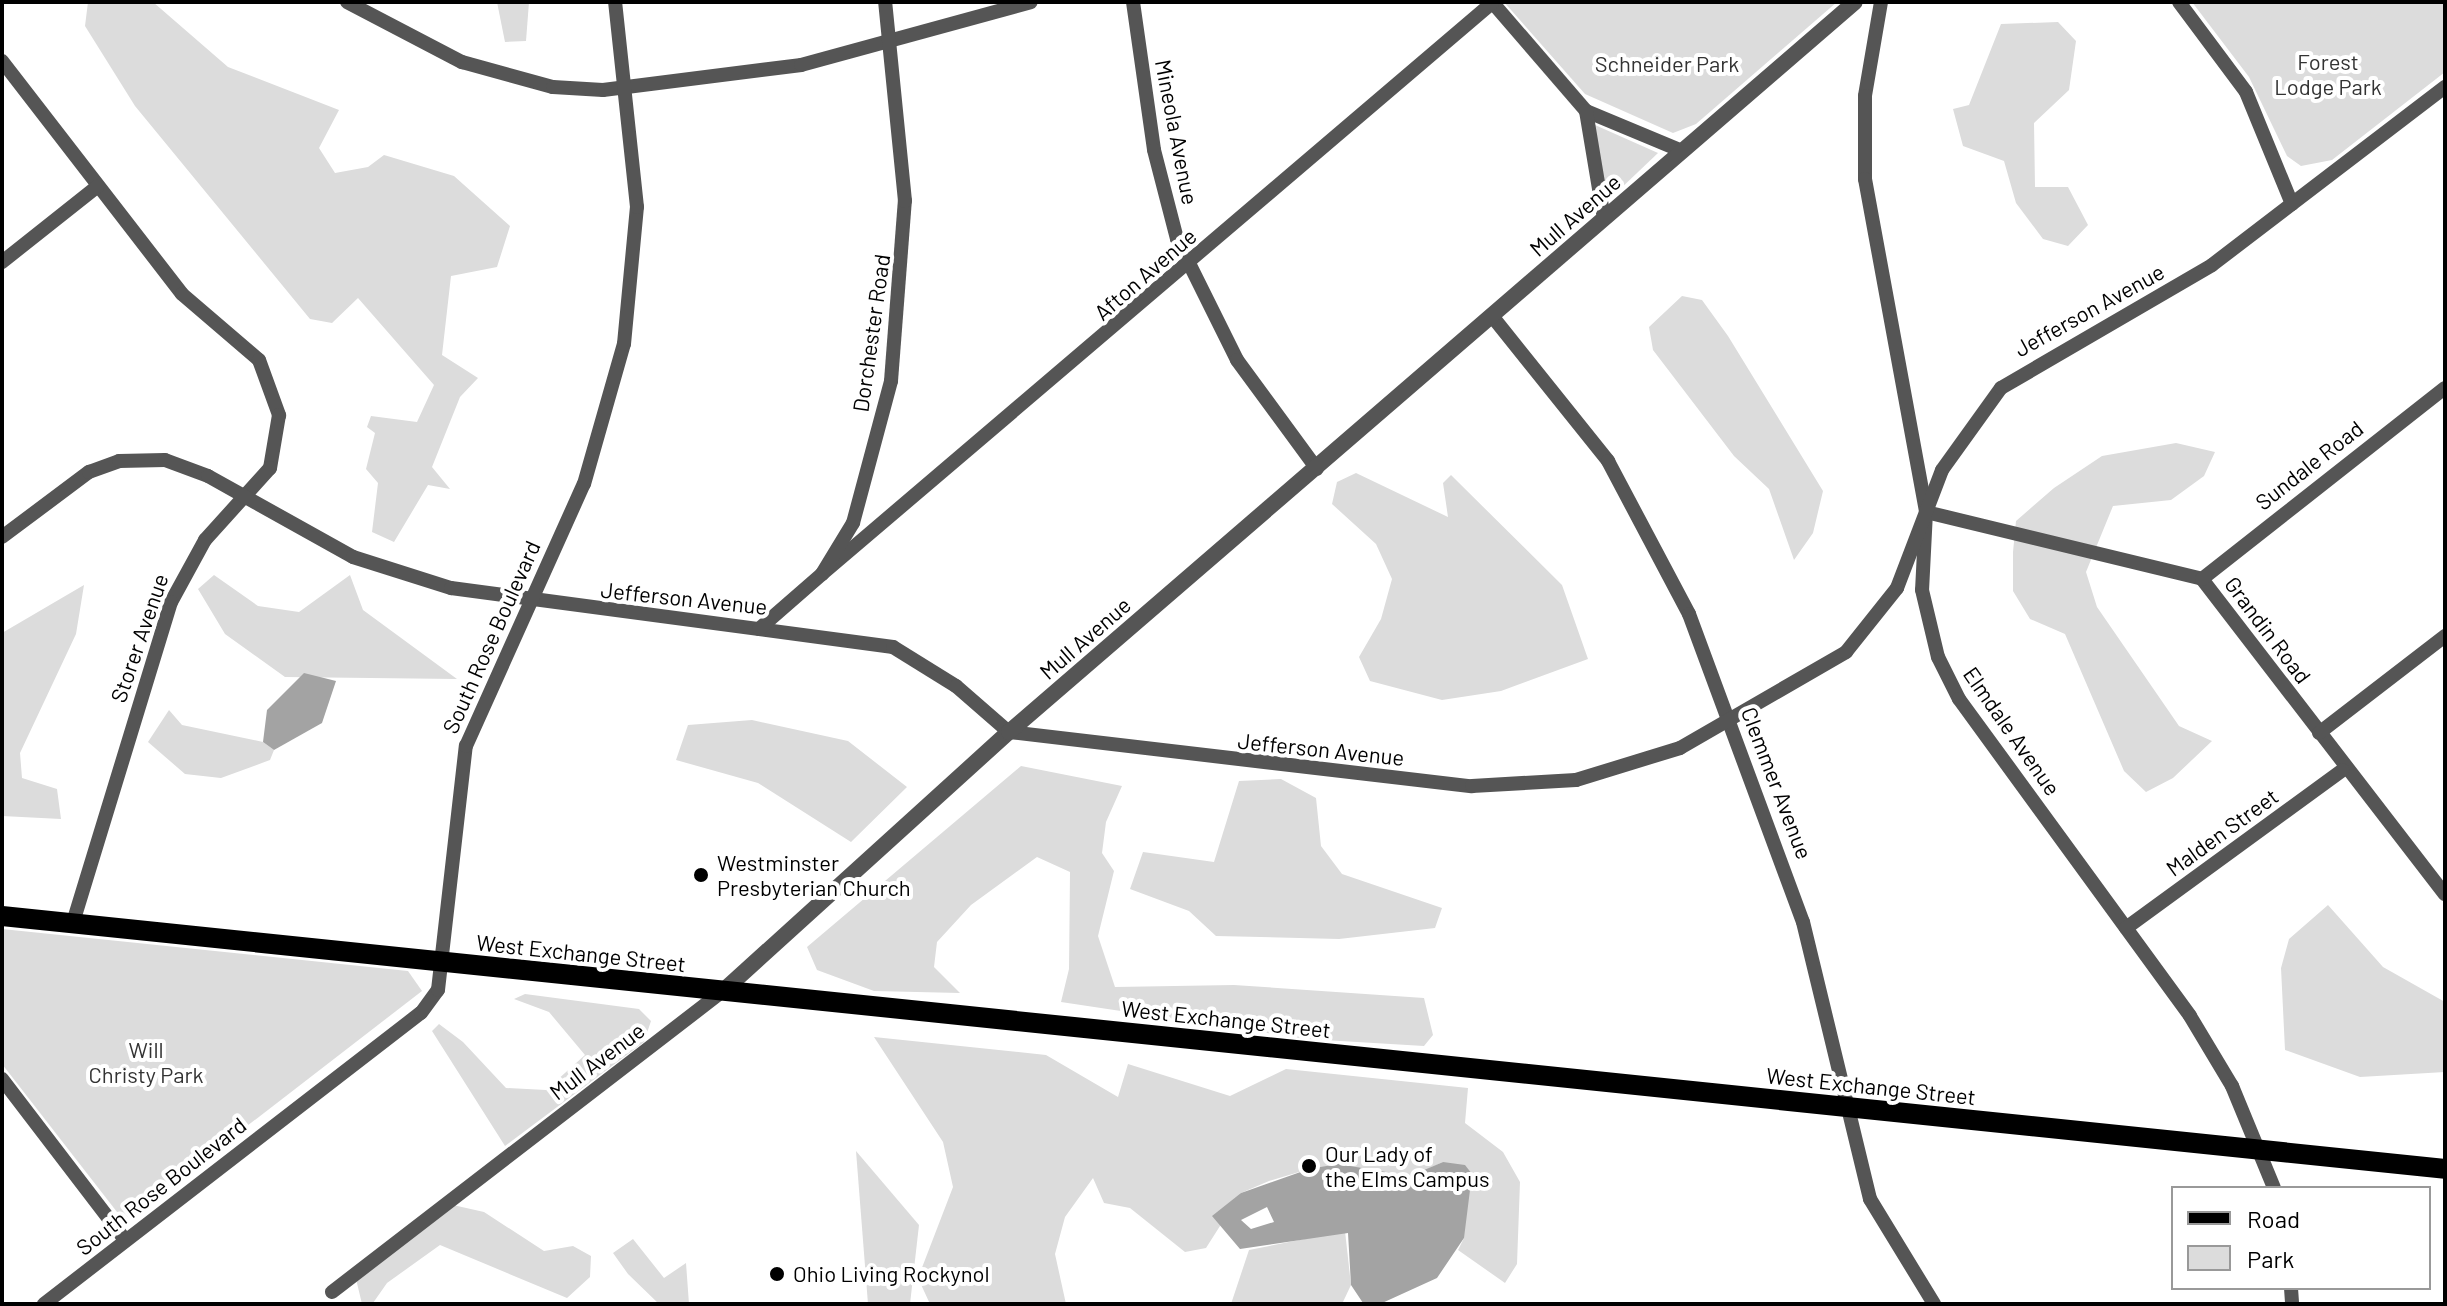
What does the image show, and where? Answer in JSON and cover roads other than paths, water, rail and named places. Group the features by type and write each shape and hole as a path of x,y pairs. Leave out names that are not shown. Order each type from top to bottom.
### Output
{"main road":[{"name":"West Exchange Street","path":"2,916 2445,1169"}],"street":[{"path":"347,2 462,62 553,87 628,90 722,80 891,44 1031,2"},
{"name":"South Rose Boulevard","path":"44,1304 421,1013 438,990 463,756 584,484 624,344 637,207 628,90 615,2"},
{"name":"Dorchester Road","path":"759,629 822,574 853,523 871,470 897,342 905,201 885,2"},
{"name":"Mineola Avenue","path":"1133,2 1154,150 1189,266 1237,360 1317,469"},
{"path":"1492,2 1586,111 1682,151"},
{"name":"Afton Avenue","path":"822,574 1189,266 1492,2"},
{"name":"Mull Avenue","path":"332,1292 722,992 1009,732 1855,2"},
{"name":"Elmdale Avenue","path":"1881,2 1865,96 1865,179 1926,512 1922,590 1947,678 2221,1065 2262,1150 2273,1186"},
{"path":"2179,2 2246,92 2292,204"},
{"name":"Storer Avenue","path":"2,61 182,294 247,347 274,388 276,451 261,484 243,498 191,559 171,602 73,923"},
{"name":"Jefferson Avenue","path":"2,537 72,482 119,461 183,464 353,557 451,588 531,603 893,647 956,686 1009,732 1084,747 1507,787 1611,772 1730,724 1846,652 1897,588 1957,443 2001,388 2212,265 2445,87"},
{"path":"1586,111 1604,218"},
{"path":"2,262 98,186"},
{"name":"Clemmer Avenue","path":"1492,316 1623,485 1689,614 1799,907 1844,1106 1885,1232 1934,1304"},
{"name":"Sundale Road","path":"2202,579 2445,388"},
{"name":"Grandin Road","path":"1926,512 2202,579 2319,733 2343,770 2444,889"},
{"path":"2319,733 2445,636"},
{"name":"Malden Street","path":"2126,928 2343,770"},
{"path":"2,1079 125,1240"}],"place":[{"name":"Westminster Presbyterian Church","path":"701,875"},
{"name":"Our Lady of the Elms Campus","path":"1309,1166"},
{"name":"Ohio Living Rockynol","path":"777,1274"}],"park label":[{"name":"Schneider Park","path":"1667,64"},
{"name":"Forest Lodge Park","path":"2328,74"},
{"name":"Will Christy Park","path":"146,1062"}]}
